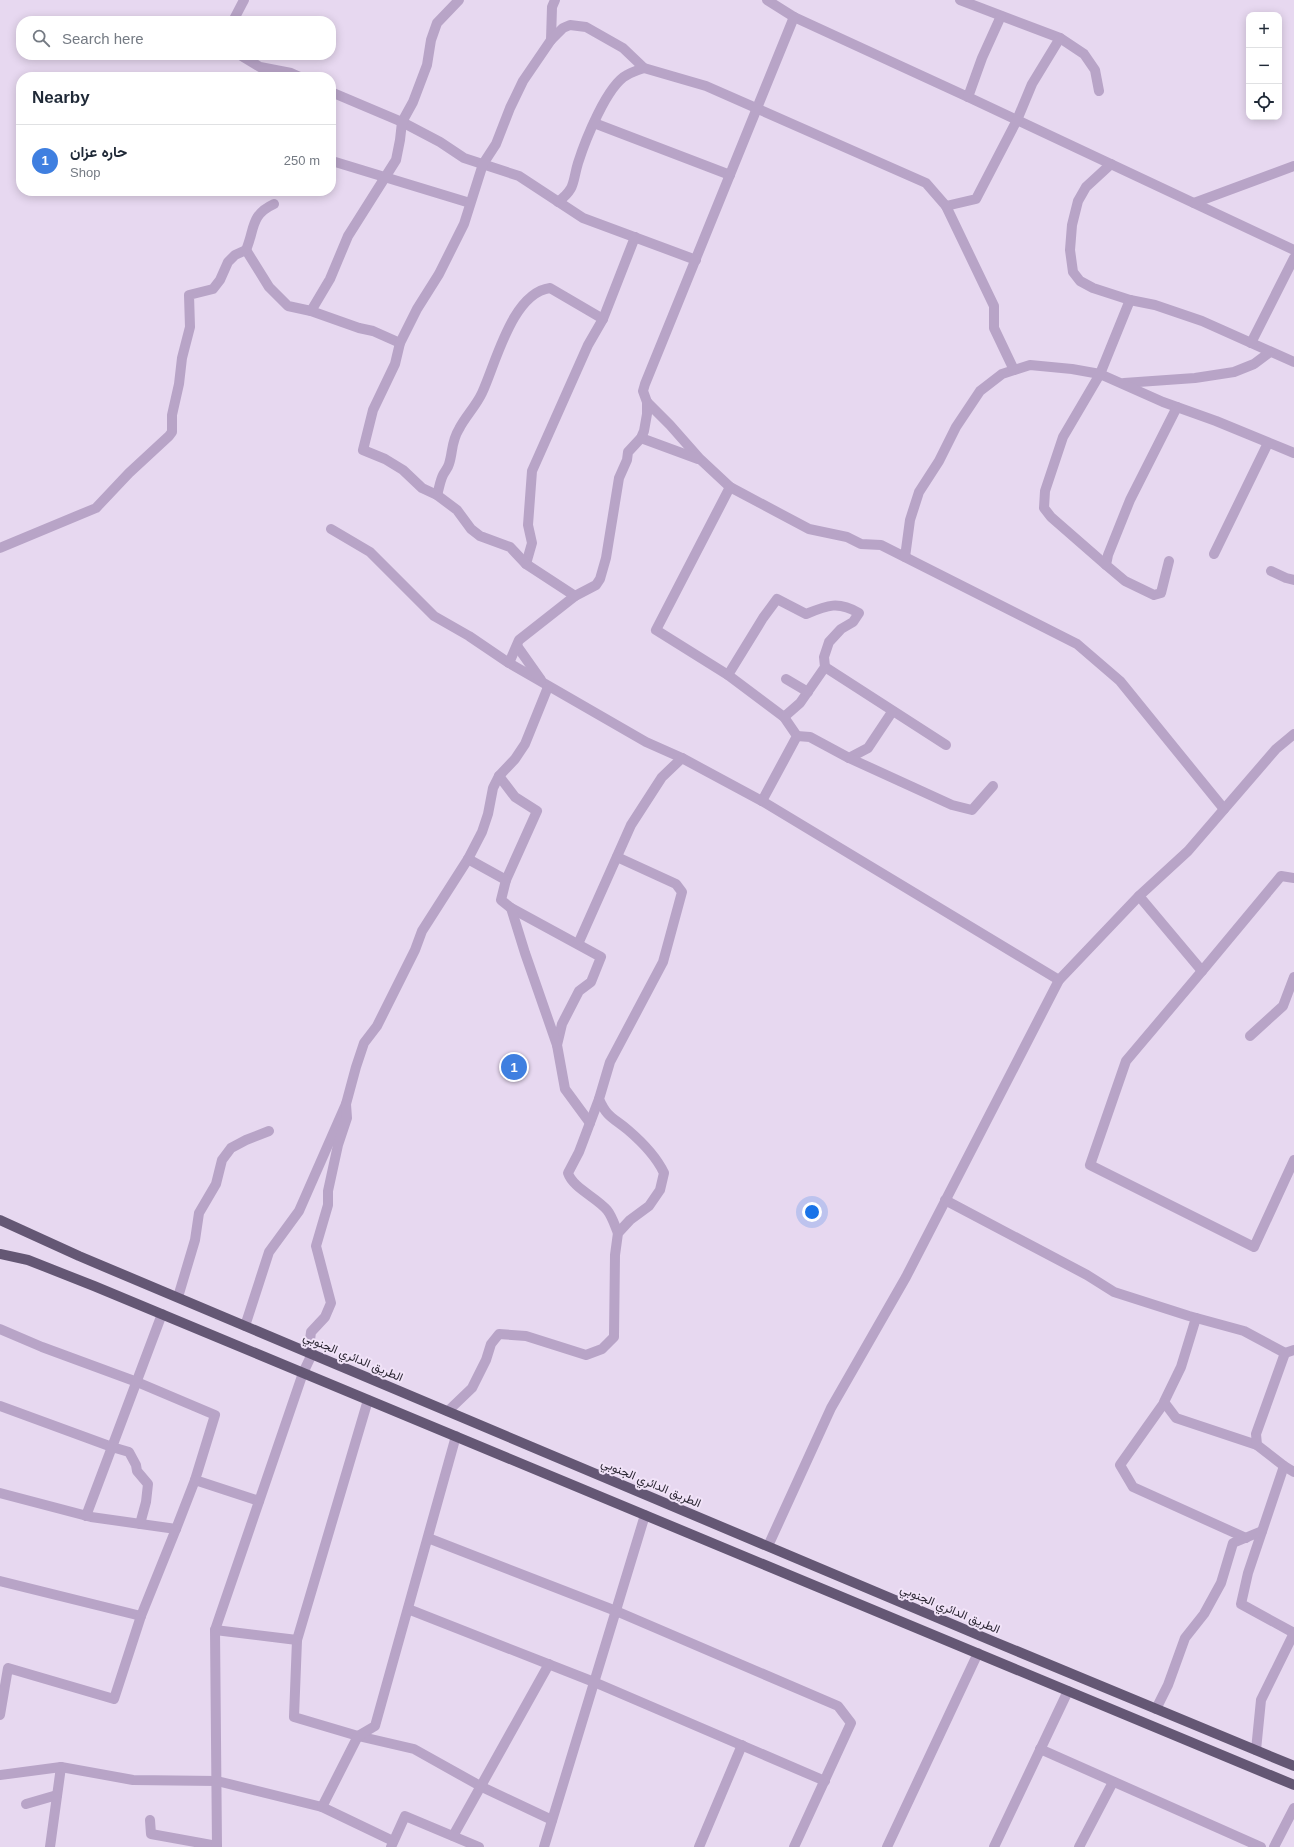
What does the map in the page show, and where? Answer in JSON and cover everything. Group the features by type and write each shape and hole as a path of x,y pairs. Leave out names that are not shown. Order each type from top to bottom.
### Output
{"main road":[{"name":"الطريق الدائري الجنوبي","path":"0,1220 448,1412 1294,1766"},
{"path":"0,1254 28,1260 162,1314 1294,1785"}],"street":[{"path":"236,16 244,0"},
{"path":"311,311 330,279 348,236 369,200 386,178 396,160 402,122 413,102 427,65 431,40 437,23 459,0"},
{"path":"551,40 552,8 555,0"},
{"path":"767,0 794,17 1294,250"},
{"path":"960,0 1060,38 1084,54 1095,70 1099,91"},
{"path":"968,97 982,58 1001,16"},
{"path":"794,17 645,384 643,391 647,402 700,459 730,487 809,529 847,537 861,544 881,545 1077,644 1120,681 1224,809"},
{"path":"575,596 526,564 510,547 480,536 471,529 457,510 437,496 422,488 403,470 385,459 363,450 372,410 395,364 400,343 414,315 439,274 464,224 483,164 496,144 510,108 523,81 551,40 562,28 570,25 586,27 623,48 644,68 706,86 926,183 946,206 994,306 994,328 1014,370"},
{"path":"946,206 976,199 1017,120 1032,84 1060,38"},
{"path":"248,60 260,67 286,72"},
{"path":"558,202 569,193 574,182 578,163 594,123 616,84 626,75 644,68"},
{"path":"336,94 402,122 440,142 464,158 519,176 583,218 696,260"},
{"path":"594,123 730,175"},
{"path":"336,162 470,203"},
{"path":"1111,164 1086,187 1078,201 1072,225 1070,250 1073,272 1080,280 1093,288 1130,300 1155,305 1202,321 1294,362"},
{"path":"1194,203 1294,166"},
{"path":"274,204 262,210 257,216 246,250 261,277 281,300 288,306 311,311 359,328 373,331 400,343"},
{"path":"526,564 532,543 528,525 532,471 582,359 603,319 635,237"},
{"path":"0,548 96,508 129,473 167,440 172,432 172,415 179,384 182,358 190,327 188,295 213,289 220,280 228,262 235,255 246,250"},
{"path":"1251,343 1294,258"},
{"path":"437,496 443,475 449,464 452,444 458,429 482,394 493,363 508,330 530,297 541,289 550,288 603,319"},
{"path":"1130,300 1100,374 1063,437 1045,491 1044,508 1051,517 1125,581 1154,595 1161,593 1169,561"},
{"path":"1124,383 1196,378 1234,372 1254,364 1270,352"},
{"path":"905,557 910,520 919,492 939,461 956,427 980,391 1002,374 1014,370 1030,366 1072,369 1100,374 1294,453"},
{"path":"509,663 519,640 575,596 596,585 600,579 606,558 619,478 627,460 628,452 644,431 647,402"},
{"path":"1106,565 1108,555 1130,500 1177,406"},
{"path":"640,438 700,459"},
{"path":"1214,554 1268,443"},
{"path":"730,487 656,630 728,675 784,717 797,736"},
{"path":"331,529 370,552 434,616 469,636 509,663 548,687 646,742 682,758 762,801 1059,980"},
{"path":"1271,571 1294,580"},
{"path":"728,675 763,618 777,599 806,614 830,606 846,606 859,613 853,622 841,629 829,642 824,657 825,667 800,703 784,717"},
{"path":"517,646 537,676 548,687"},
{"path":"825,667 892,712 946,745"},
{"path":"786,679 808,692"},
{"path":"245,1326 270,1252 299,1211 346,1104 364,1043 376,1026 415,950 422,931 468,859 482,832 488,814 493,788 499,776 515,759 525,744 548,687"},
{"path":"849,758 868,748 892,712"},
{"path":"768,1546 831,1408 906,1277 1059,980 1139,896 1188,851 1276,749 1294,734"},
{"path":"797,736 810,737 849,758 952,805 972,810 993,786"},
{"path":"762,801 797,736"},
{"path":"578,944 631,824 662,777 682,758"},
{"path":"499,776 515,797 537,810 506,880 501,900 511,908 601,957 591,982 579,991 562,1024 557,1045"},
{"path":"448,1412 472,1388 486,1360 491,1344 499,1334 526,1336 586,1355 602,1349 614,1338 615,1255 618,1233 608,1211 591,1195 571,1181 568,1173 590,1123 610,1062 663,962 682,892 676,884 617,857"},
{"path":"468,859 506,880"},
{"path":"1294,878 1281,876 1126,1061 1090,1165 1254,1247 1294,1160"},
{"path":"1139,896 1202,971"},
{"path":"511,908 524,953 557,1045 565,1089 590,1123"},
{"path":"1250,1036 1290,1001 1294,977"},
{"path":"599,1099 606,1114 628,1130 657,1159 664,1173 660,1190 649,1206 630,1220 618,1233"},
{"path":"150,1820 152,1834 217,1846 215,1630 303,1373 312,1354 310,1340 311,1332 325,1317 331,1303 316,1246 328,1205 328,1192 338,1145 347,1118 346,1104"},
{"path":"178,1297 195,1240 199,1213 216,1184 222,1160 231,1148 269,1131"},
{"path":"945,1200 1087,1275 1114,1292 1196,1318 1244,1331 1289,1351 1256,1434 1257,1445"},
{"path":"86,1516 162,1314"},
{"path":"1196,1318 1181,1367 1164,1403 1120,1465 1133,1487 1246,1538"},
{"path":"0,1329 42,1348 137,1382 215,1415 195,1480 141,1616 114,1699 8,1668 2,1695 0,1716"},
{"path":"368,1400 297,1640 294,1717 358,1736 414,1749 482,1787 552,1820"},
{"path":"1164,1403 1176,1418 1257,1445 1294,1472"},
{"path":"0,1406 129,1452 136,1465 137,1471 148,1484 146,1502 140,1524"},
{"path":"322,1807 358,1736 374,1726 456,1436"},
{"path":"1256,1750 1261,1700 1294,1633 1241,1604 1248,1573 1284,1466"},
{"path":"195,1480 259,1501"},
{"path":"1,1495 86,1516 176,1529"},
{"path":"544,1847 645,1515"},
{"path":"1156,1709 1168,1685 1185,1638 1204,1614 1221,1582 1233,1543 1262,1531"},
{"path":"428,1538 616,1611 838,1706 851,1723 794,1847"},
{"path":"0,1581 141,1616"},
{"path":"408,1609 594,1682 825,1781"},
{"path":"215,1630 297,1640"},
{"path":"887,1847 978,1653"},
{"path":"453,1836 482,1787 549,1664"},
{"path":"994,1847 1068,1691"},
{"path":"699,1847 742,1745"},
{"path":"1040,1749 1261,1847"},
{"path":"50,1847 62,1767"},
{"path":"0,1775 62,1767 132,1780 216,1781 322,1807 392,1844 405,1816 479,1847"},
{"path":"1079,1847 1113,1782"},
{"path":"26,1804 57,1795"},
{"path":"1274,1847 1294,1808"}],"place":[{"name":"حاره عزان","path":"514,1067"}]}
